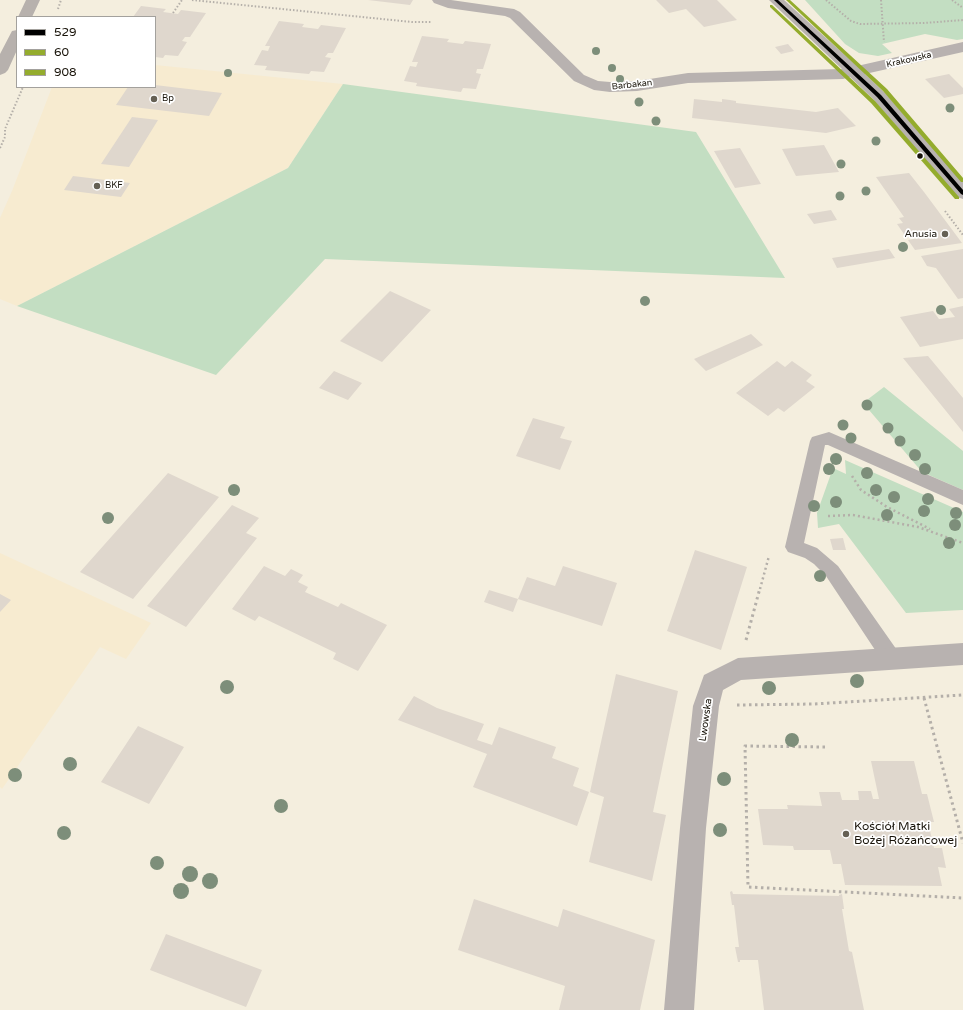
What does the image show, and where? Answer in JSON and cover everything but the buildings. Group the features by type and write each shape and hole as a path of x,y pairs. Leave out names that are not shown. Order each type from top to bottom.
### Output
{"main road":[{"path":"25,16 33,0"},
{"path":"0,70 16,36"}],"street":[{"name":"Barbakan","path":"439,0 448,4 509,12 515,15 579,78 585,82 603,86 622,87 688,78 809,76 855,72"},
{"path":"776,0 879,96 963,193"},
{"name":"Krakowska","path":"855,72 963,47"},
{"name":"Lwowska","path":"679,1010 693,828 706,706 713,682 738,669 892,660 963,654"}],"lane":[{"path":"892,660 832,571 820,559 811,553 794,547 818,441 823,439 836,441 963,498"}],"path":[{"path":"174,13 182,0"},
{"path":"192,0 412,22 433,22"},
{"path":"826,0 851,21 860,24 963,20"},
{"path":"881,0 882,24"},
{"path":"952,0 963,8"},
{"path":"0,148 5,137 5,128 23,88"},
{"path":"944,211 963,235"},
{"path":"852,469 853,480 861,490 886,507 940,534"},
{"path":"800,522 834,515 853,515 918,527 963,543"},
{"path":"706,706 814,704 963,695"},
{"path":"924,698 963,843"},
{"path":"825,747 745,746 748,887 963,898"}],"shaded area":[{"path":"156,65 343,84 288,168 17,306 0,299 0,218 52,88 156,88"},
{"path":"0,553 151,623 126,659 100,647 2,789 0,787"}],"green space":[{"path":"805,0 963,0 963,39 957,40 925,34 882,44 892,53 878,56 859,53 845,44"},
{"path":"343,84 696,132 785,278 325,259 216,375 17,306 288,168"},
{"path":"884,387 963,451 963,490 922,472 863,403"},
{"path":"845,460 963,512 963,610 906,613 839,524 818,528 817,513 833,468 846,474"}],"transit line":[{"name":"529","path":"776,0 879,96 963,193"},
{"name":"908","path":"788,0 885,90 963,181"},
{"name":"60","path":"771,6 873,102 957,198"}],"place":[{"name":"Bp","path":"154,99"},
{"name":"BKF","path":"97,186"},
{"name":"Anusia","path":"945,234"},
{"name":"Kościół Matki Bożej Różańcowej","path":"846,834"}]}
